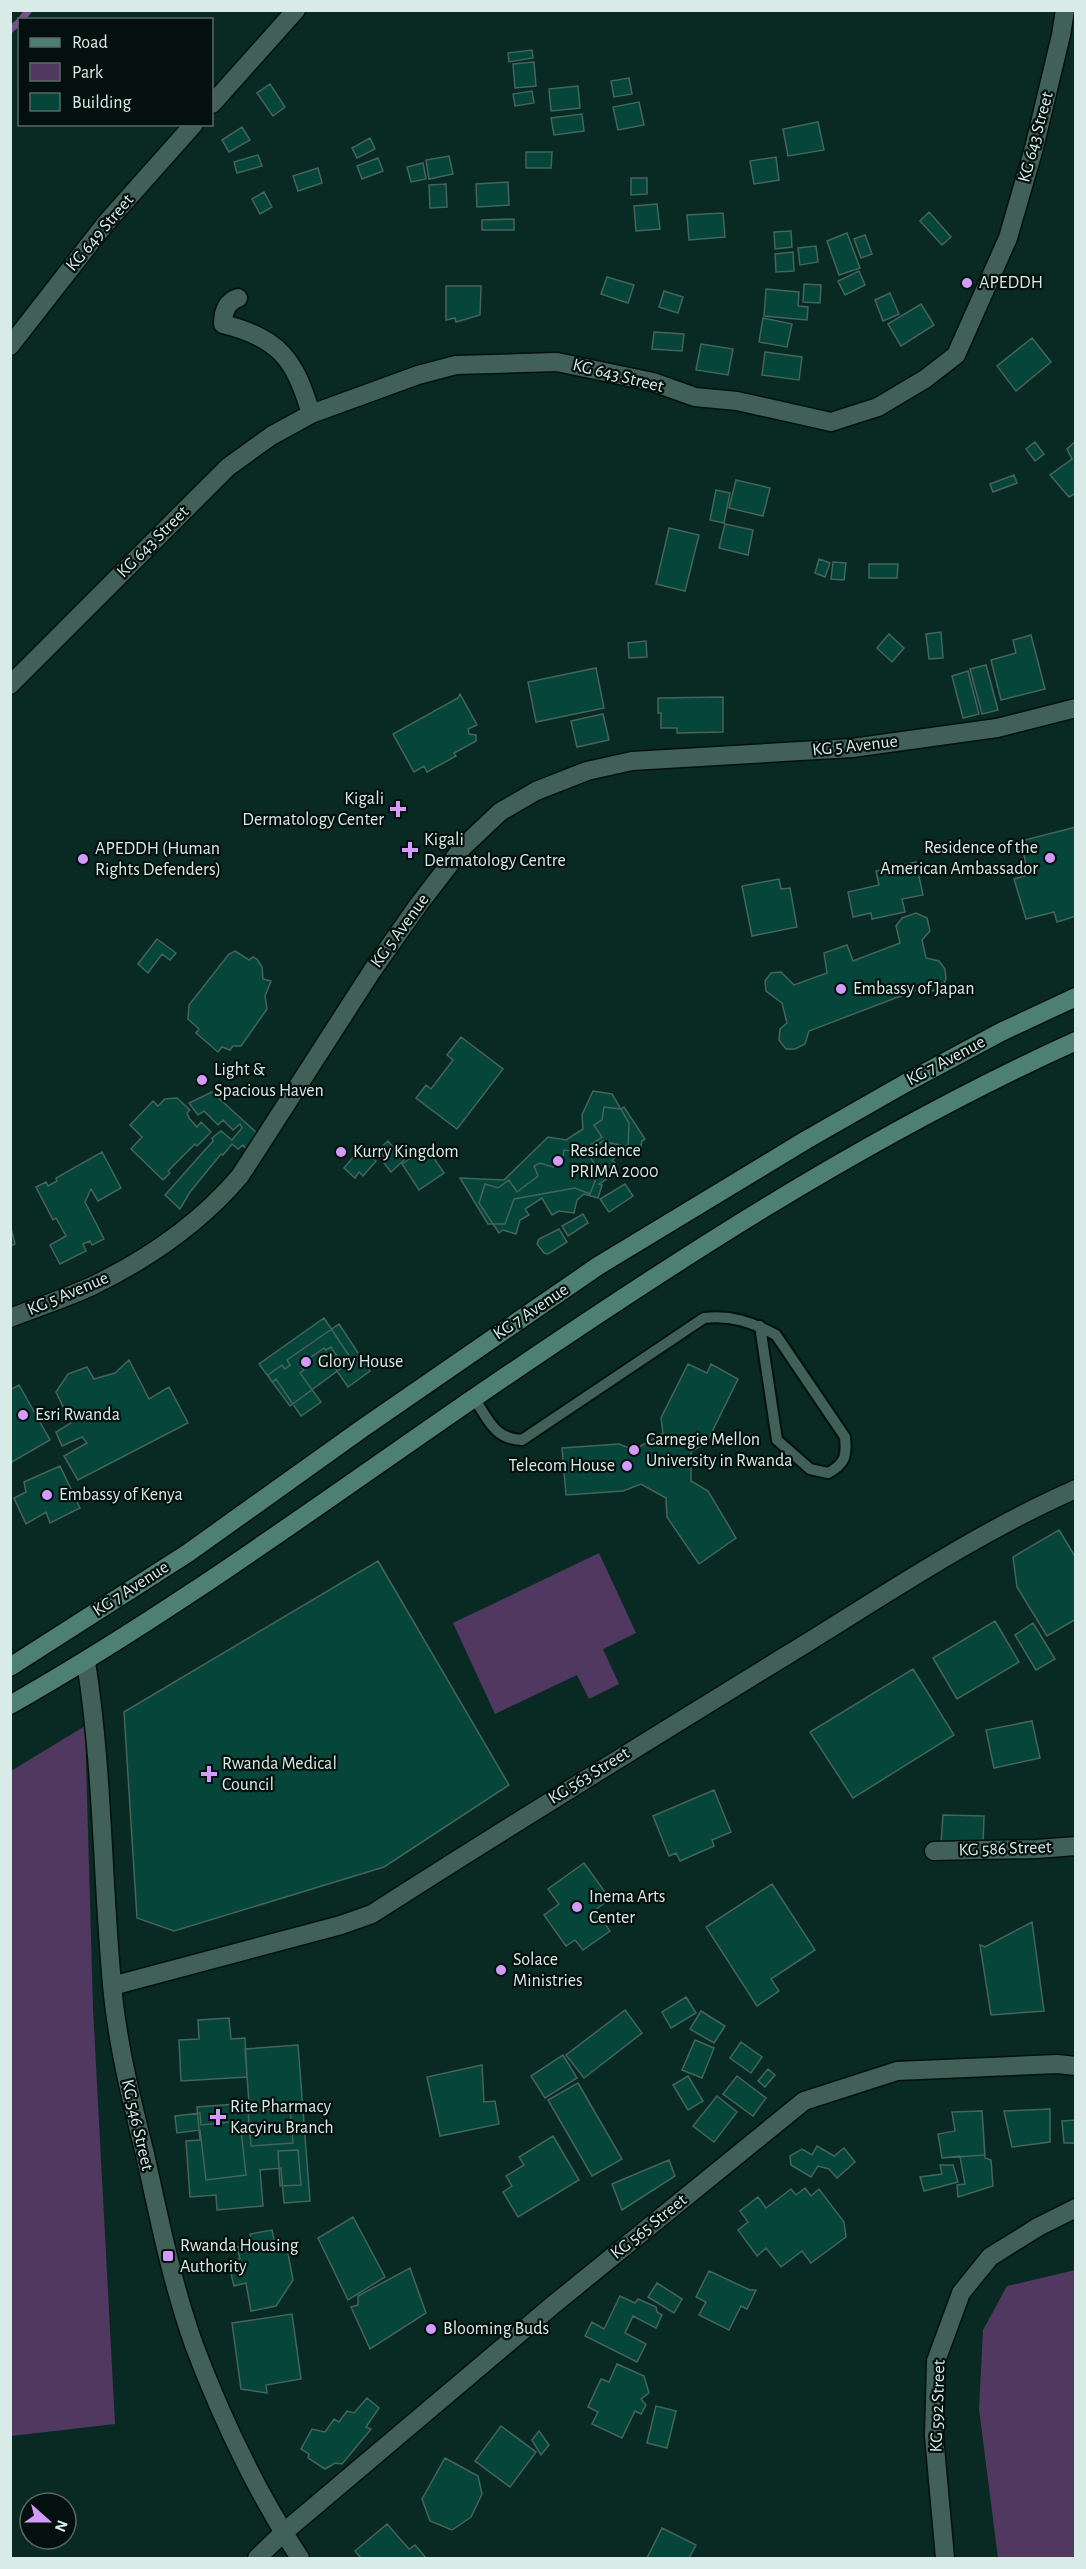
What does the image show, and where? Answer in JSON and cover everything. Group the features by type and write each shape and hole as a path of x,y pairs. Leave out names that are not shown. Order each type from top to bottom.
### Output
{"main road":[{"name":"KG 7 Avenue","path":"10,1667 188,1553 363,1428 598,1266 806,1140 904,1084 1001,1032 1076,998"},
{"name":"KG 7 Avenue","path":"10,1705 86,1662 178,1603 611,1305 821,1172 927,1113 1076,1041"}],"street":[{"path":"213,103 296,10"},
{"name":"KG 643 Street","path":"10,685 228,468 271,436 311,414 418,375 456,365 557,362 652,382 695,397 737,401 831,422 878,407 925,379 956,355 1008,238 1034,148 1065,10"},
{"name":"KG 649 Street","path":"10,346 106,223 192,126"},
{"path":"238,298 232,300 223,313 223,324 250,331 269,340 279,349 298,376 311,414"},
{"name":"KG 5 Avenue","path":"10,1318 92,1286 130,1265 172,1239 207,1212 223,1196 240,1176 372,971 450,863 463,847 501,812 536,790 588,771 632,761 852,748 997,728 1076,708"},
{"name":"KG 563 Street","path":"112,1986 341,1925 372,1914 628,1751 962,1548 1041,1505 1076,1490"},
{"name":"KG 546 Street","path":"86,1662 93,1709 112,1986 120,2051 172,2271 191,2334 234,2439 283,2533 300,2559"},
{"name":"KG 586 Street","path":"934,1851 1037,1850 1076,1846"},
{"name":"KG 565 Street","path":"257,2559 283,2533 553,2305 804,2102 897,2071 1057,2064 1076,2066"},
{"name":"KG 592 Street","path":"945,2559 934,2436 936,2361 940,2349 961,2293 990,2258 1038,2227 1076,2208"}],"lane":[{"path":"474,1398 498,1434 510,1440 522,1440 704,1318 721,1316 748,1321 760,1326 776,1335 845,1437 847,1456 840,1467 828,1473 810,1469 777,1440 760,1326"}],"green space":[{"path":"599,1553 636,1633 603,1649 619,1684 589,1699 577,1675 495,1714 453,1623"},
{"path":"85,1726 93,2009 115,2424 11,2436 11,1771"},
{"path":"1075,2270 1075,2558 998,2558 979,2409 983,2330 1007,2286"}],"building":[{"path":"532,50 533,58 509,62 508,53"},
{"path":"534,62 536,86 515,88 513,64"},
{"path":"629,78 632,94 614,97 611,81"},
{"path":"270,84 285,107 273,116 257,93"},
{"path":"578,86 580,108 551,111 549,89"},
{"path":"532,91 534,103 515,106 513,94"},
{"path":"639,102 644,125 618,130 613,107"},
{"path":"582,114 584,131 554,135 551,118"},
{"path":"818,122 824,150 788,156 783,129"},
{"path":"242,127 250,140 229,152 222,140"},
{"path":"370,138 375,149 357,158 352,148"},
{"path":"526,152 552,152 551,168 526,168"},
{"path":"258,155 262,166 237,173 234,162"},
{"path":"449,156 453,174 429,179 426,160"},
{"path":"776,157 779,180 754,184 750,161"},
{"path":"378,158 383,171 362,179 357,166"},
{"path":"423,163 426,179 411,182 407,167"},
{"path":"318,168 322,183 298,191 293,176"},
{"path":"631,178 647,178 647,194 631,195"},
{"path":"508,182 509,205 477,207 476,184"},
{"path":"446,184 447,207 430,208 429,185"},
{"path":"264,192 272,207 260,214 252,199"},
{"path":"657,204 660,229 636,231 634,206"},
{"path":"929,212 951,237 942,245 920,221"},
{"path":"723,213 725,237 689,240 687,215"},
{"path":"514,219 514,230 482,230 482,220"},
{"path":"791,231 792,247 775,249 774,232"},
{"path":"847,233 860,268 839,275 827,241"},
{"path":"865,235 872,254 861,258 854,239"},
{"path":"816,246 818,262 800,265 798,248"},
{"path":"793,252 794,271 776,272 775,254"},
{"path":"859,271 865,285 845,295 838,281"},
{"path":"607,277 634,285 628,303 601,294"},
{"path":"804,284 821,285 820,303 803,302"},
{"path":"446,286 481,286 480,315 456,322 455,318 446,320"},
{"path":"766,289 799,292 798,306 808,307 807,320 764,316"},
{"path":"664,291 683,297 678,313 659,307"},
{"path":"890,293 899,314 883,321 875,300"},
{"path":"921,304 934,325 901,346 888,324"},
{"path":"763,318 792,324 787,347 759,342"},
{"path":"654,332 684,334 682,351 652,349"},
{"path":"1032,338 1051,362 1016,391 997,366"},
{"path":"701,344 733,349 728,375 696,370"},
{"path":"765,352 802,357 799,380 762,375"},
{"path":"1076,441 1076,493 1069,497 1050,475 1072,459 1067,449"},
{"path":"1035,442 1044,454 1035,461 1026,449"},
{"path":"1014,475 1017,483 993,492 990,484"},
{"path":"736,480 770,488 763,516 729,508"},
{"path":"716,490 730,493 724,523 710,520"},
{"path":"725,524 753,530 748,555 719,548"},
{"path":"669,528 699,535 685,591 656,584"},
{"path":"819,559 830,563 825,577 815,573"},
{"path":"833,562 846,563 844,580 831,579"},
{"path":"869,564 898,564 897,578 869,578"},
{"path":"941,632 943,658 929,659 926,634"},
{"path":"889,634 904,648 892,662 877,648"},
{"path":"1031,635 1045,689 1001,700 991,660 1016,653 1013,640"},
{"path":"646,641 647,657 629,658 628,643"},
{"path":"986,665 998,710 982,714 970,669"},
{"path":"596,668 604,708 536,722 528,682"},
{"path":"968,671 979,714 963,718 952,676"},
{"path":"460,694 477,725 468,729 469,734 476,735 476,741 454,753 456,756 427,772 424,766 414,772 393,734 458,698"},
{"path":"723,697 723,732 677,733 677,728 661,728 658,698"},
{"path":"603,714 609,740 577,747 571,721"},
{"name":"Residence of the American Ambassador","path":"1076,827 1076,916 1057,922 1054,912 1026,919 1014,879 1028,875 1021,841"},
{"path":"916,862 923,895 902,899 905,912 872,919 871,913 853,917 848,892 879,885 876,871"},
{"path":"779,879 781,889 790,888 797,927 752,936 742,886"},
{"path":"916,913 927,918 930,931 922,940 926,958 939,961 945,969 946,979 941,989 932,991 919,989 809,1031 805,1044 795,1049 786,1049 779,1040 780,1029 787,1023 782,1003 766,991 765,981 771,973 781,972 794,985 827,973 824,953 847,945 853,961 900,943 896,926 902,918"},
{"path":"157,939 176,953 170,960 162,954 148,973 138,964"},
{"path":"235,951 249,960 253,957 257,959 262,967 263,979 271,981 265,996 267,1009 241,1046 233,1046 230,1050 222,1047 218,1052 196,1033 199,1029 188,1019 189,1005 229,954"},
{"path":"461,1037 503,1069 457,1129 416,1098 426,1085 431,1089 453,1060 447,1055"},
{"name":"Residence PRIMA 2000","path":"593,1091 612,1094 629,1123 628,1147 603,1141 587,1152 599,1171 590,1194 575,1188 514,1199 505,1224 488,1224 460,1178 504,1180 548,1137 566,1140 583,1129 582,1115"},
{"path":"212,1092 258,1134 247,1150 243,1145 238,1149 232,1144 223,1155 221,1154 190,1192 180,1209 165,1195 213,1141 212,1138 221,1131 232,1140 242,1128 240,1124 233,1130 223,1120 218,1125 204,1111 198,1115 189,1103"},
{"path":"177,1098 190,1110 187,1113 189,1118 197,1127 201,1122 211,1132 197,1146 195,1144 168,1171 170,1173 163,1180 131,1149 142,1137 130,1125 153,1101 158,1106 165,1099"},
{"path":"604,1107 621,1109 624,1107 645,1139 642,1141 639,1154 625,1151 612,1160 615,1163 603,1171 607,1179 599,1184 602,1185 598,1198 584,1194 577,1200 574,1213 559,1211 552,1215 542,1198 525,1209 529,1215 520,1220 516,1234 503,1230 499,1233 479,1203 485,1184 498,1188 509,1180 517,1192 538,1176 534,1166 540,1163 553,1167 562,1162 564,1150 580,1152 602,1137 594,1125 602,1120"},
{"path":"388,1141 404,1160 391,1172 384,1163 387,1160 378,1150"},
{"path":"361,1148 376,1161 363,1176 359,1172 355,1178 344,1168"},
{"path":"423,1149 426,1153 429,1151 444,1173 419,1190 402,1164 418,1153 419,1155"},
{"path":"102,1152 121,1188 98,1201 91,1189 85,1202 104,1239 92,1245 90,1241 83,1244 86,1251 60,1264 50,1245 66,1236 56,1218 53,1220 36,1187 46,1182 48,1186 57,1181 56,1178"},
{"path":"625,1184 633,1196 609,1212 600,1199"},
{"path":"583,1214 588,1223 568,1236 562,1226"},
{"path":"10,1224 15,1244 10,1246"},
{"path":"559,1229 567,1242 548,1254 544,1253 537,1244 539,1239"},
{"name":"Glory House","path":"324,1318 352,1360 290,1406 259,1364"},
{"path":"339,1324 370,1371 348,1387 330,1361 337,1356 331,1347 326,1350 324,1348 300,1365 304,1370 300,1373 321,1402 301,1416 276,1379 272,1382 268,1375 282,1365 285,1369 290,1365 287,1360"},
{"path":"129,1360 149,1399 169,1387 188,1423 78,1480 64,1456 87,1443 82,1437 62,1446 56,1432 71,1423 56,1392 68,1374 87,1367 94,1379 115,1373"},
{"name":"Telecom House","path":"688,1364 707,1373 711,1364 738,1379 707,1442 691,1452 691,1481 708,1491 736,1538 699,1564 667,1517 666,1498 641,1484 623,1491 566,1495 562,1448 619,1444 634,1450 663,1433 661,1418"},
{"name":"Esri Rwanda","path":"19,1385 50,1440 10,1463 10,1390"},
{"name":"Embassy of Kenya","path":"60,1466 80,1508 50,1523 46,1512 26,1524 14,1498 26,1492 24,1482"},
{"path":"1059,1530 1076,1558 1076,1619 1047,1636 1017,1587 1013,1557"},
{"path":"378,1561 509,1785 384,1867 174,1931 137,1918 124,1712"},
{"path":"995,1621 1019,1662 957,1699 933,1658"},
{"path":"1033,1623 1055,1659 1036,1670 1015,1635"},
{"path":"913,1669 954,1735 853,1798 810,1732"},
{"path":"1032,1721 1040,1758 994,1768 986,1730"},
{"path":"714,1790 731,1832 712,1840 714,1846 680,1861 676,1853 669,1856 653,1816"},
{"path":"943,1815 984,1816 983,1845 941,1843"},
{"name":"Inema Arts Center","path":"584,1863 610,1899 595,1910 610,1931 583,1950 575,1940 566,1946 544,1915 559,1904 548,1889"},
{"path":"772,1884 815,1950 771,1979 779,1991 757,2006 706,1927"},
{"path":"1032,1922 1044,2011 991,2015 980,1945 985,1947"},
{"path":"686,1997 696,2013 671,2028 662,2012"},
{"path":"625,2010 642,2033 584,2078 566,2055"},
{"path":"701,2011 725,2026 714,2043 690,2029"},
{"path":"229,2018 231,2039 245,2038 247,2077 181,2081 179,2040 199,2039 198,2020"},
{"path":"695,2040 714,2048 702,2078 682,2070"},
{"path":"741,2042 762,2057 751,2073 730,2058"},
{"path":"298,2045 310,2201 284,2203 281,2168 260,2170 263,2206 217,2210 216,2195 190,2197 186,2141 200,2140 197,2107 249,2103 245,2049"},
{"path":"563,2055 577,2078 545,2098 531,2076"},
{"path":"482,2065 484,2102 495,2101 499,2124 440,2136 427,2077"},
{"path":"768,2069 775,2075 765,2087 758,2081"},
{"path":"688,2076 703,2101 688,2110 673,2085"},
{"path":"737,2076 766,2098 753,2116 723,2094"},
{"path":"578,2083 622,2159 592,2176 548,2100"},
{"path":"717,2096 737,2112 714,2142 693,2126"},
{"path":"290,2108 293,2143 251,2146 248,2111"},
{"path":"1050,2109 1050,2142 1012,2147 1004,2111"},
{"path":"982,2111 985,2155 942,2158 938,2134 955,2131 952,2112"},
{"path":"982,2111 985,2158 991,2160 993,2186 958,2197 957,2185 965,2184 960,2156 942,2158 938,2134 955,2131 952,2112"},
{"path":"200,2113 201,2125 240,2121 246,2175 206,2180 200,2130 177,2133 175,2116"},
{"path":"1076,2120 1076,2143 1064,2143 1062,2121"},
{"path":"553,2136 579,2180 518,2217 503,2192 512,2186 506,2176 524,2165 519,2157"},
{"path":"817,2146 834,2156 844,2148 855,2162 837,2178 829,2169 818,2166 811,2177 791,2165 790,2156 802,2149 812,2155"},
{"path":"298,2150 301,2185 280,2186 278,2151"},
{"path":"669,2160 675,2176 622,2210 612,2184"},
{"path":"940,2165 953,2165 958,2182 924,2191 920,2177 942,2174"},
{"path":"805,2188 811,2196 819,2189 844,2222 846,2237 811,2263 802,2251 781,2267 766,2248 757,2256 738,2230 748,2222 740,2211 758,2197 766,2208 791,2189 796,2195"},
{"path":"353,2217 385,2277 348,2300 318,2238"},
{"path":"272,2230 276,2250 287,2248 293,2280 276,2306 251,2311 246,2283 234,2286 228,2261 240,2259 237,2247 252,2244 250,2234"},
{"path":"410,2268 426,2313 370,2349 351,2307 358,2305 358,2296"},
{"path":"709,2271 750,2290 756,2290 747,2309 741,2306 729,2330 699,2315 706,2302 696,2297"},
{"path":"657,2283 682,2299 674,2313 648,2297"},
{"path":"620,2296 635,2303 638,2299 656,2307 657,2312 662,2315 656,2328 633,2316 625,2333 646,2344 637,2362 585,2336 592,2322 604,2329"},
{"path":"292,2314 301,2379 266,2385 267,2393 241,2389 232,2323"},
{"path":"617,2364 644,2376 649,2393 641,2399 646,2405 641,2414 635,2411 622,2438 592,2424 598,2412 588,2407 601,2379 609,2382"},
{"path":"367,2398 379,2408 366,2427 371,2429 342,2464 335,2463 325,2469 308,2458 309,2454 301,2449 312,2429 325,2432 334,2419 339,2422 347,2411 354,2413"},
{"path":"656,2406 676,2411 667,2448 647,2443"},
{"path":"501,2426 536,2452 510,2487 475,2461"},
{"path":"539,2431 549,2445 541,2455 532,2440"},
{"path":"445,2458 478,2476 482,2494 471,2517 452,2530 430,2521 422,2499"},
{"path":"387,2524 409,2549 415,2545 426,2558 361,2558 355,2551"},
{"path":"662,2528 696,2545 689,2558 647,2558"}],"waterway":[{"path":"23,18 29,10"},
{"path":"10,30 18,23"}],"place":[{"name":"APEDDH","path":"967,283"},
{"name":"Kigali Dermatology Center","path":"398,809"},
{"name":"Kigali Dermatology Centre","path":"410,850"},
{"name":"Residence of the American Ambassador","path":"1050,858"},
{"name":"APEDDH (Human Rights Defenders)","path":"83,859"},
{"name":"Embassy of Japan","path":"841,989"},
{"name":"Light & Spacious Haven","path":"202,1080"},
{"name":"Kurry Kingdom","path":"341,1152"},
{"name":"Residence PRIMA 2000","path":"558,1161"},
{"name":"Glory House","path":"306,1362"},
{"name":"Esri Rwanda","path":"23,1415"},
{"name":"Carnegie Mellon University in Rwanda","path":"634,1450"},
{"name":"Telecom House","path":"627,1466"},
{"name":"Embassy of Kenya","path":"47,1495"},
{"name":"Rwanda Medical Council","path":"209,1774"},
{"name":"Inema Arts Center","path":"577,1907"},
{"name":"Solace Ministries","path":"501,1970"},
{"name":"Rite Pharmacy Kacyiru Branch","path":"218,2117"},
{"name":"Rwanda Housing Authority","path":"168,2256"},
{"name":"Blooming Buds","path":"431,2329"}]}
